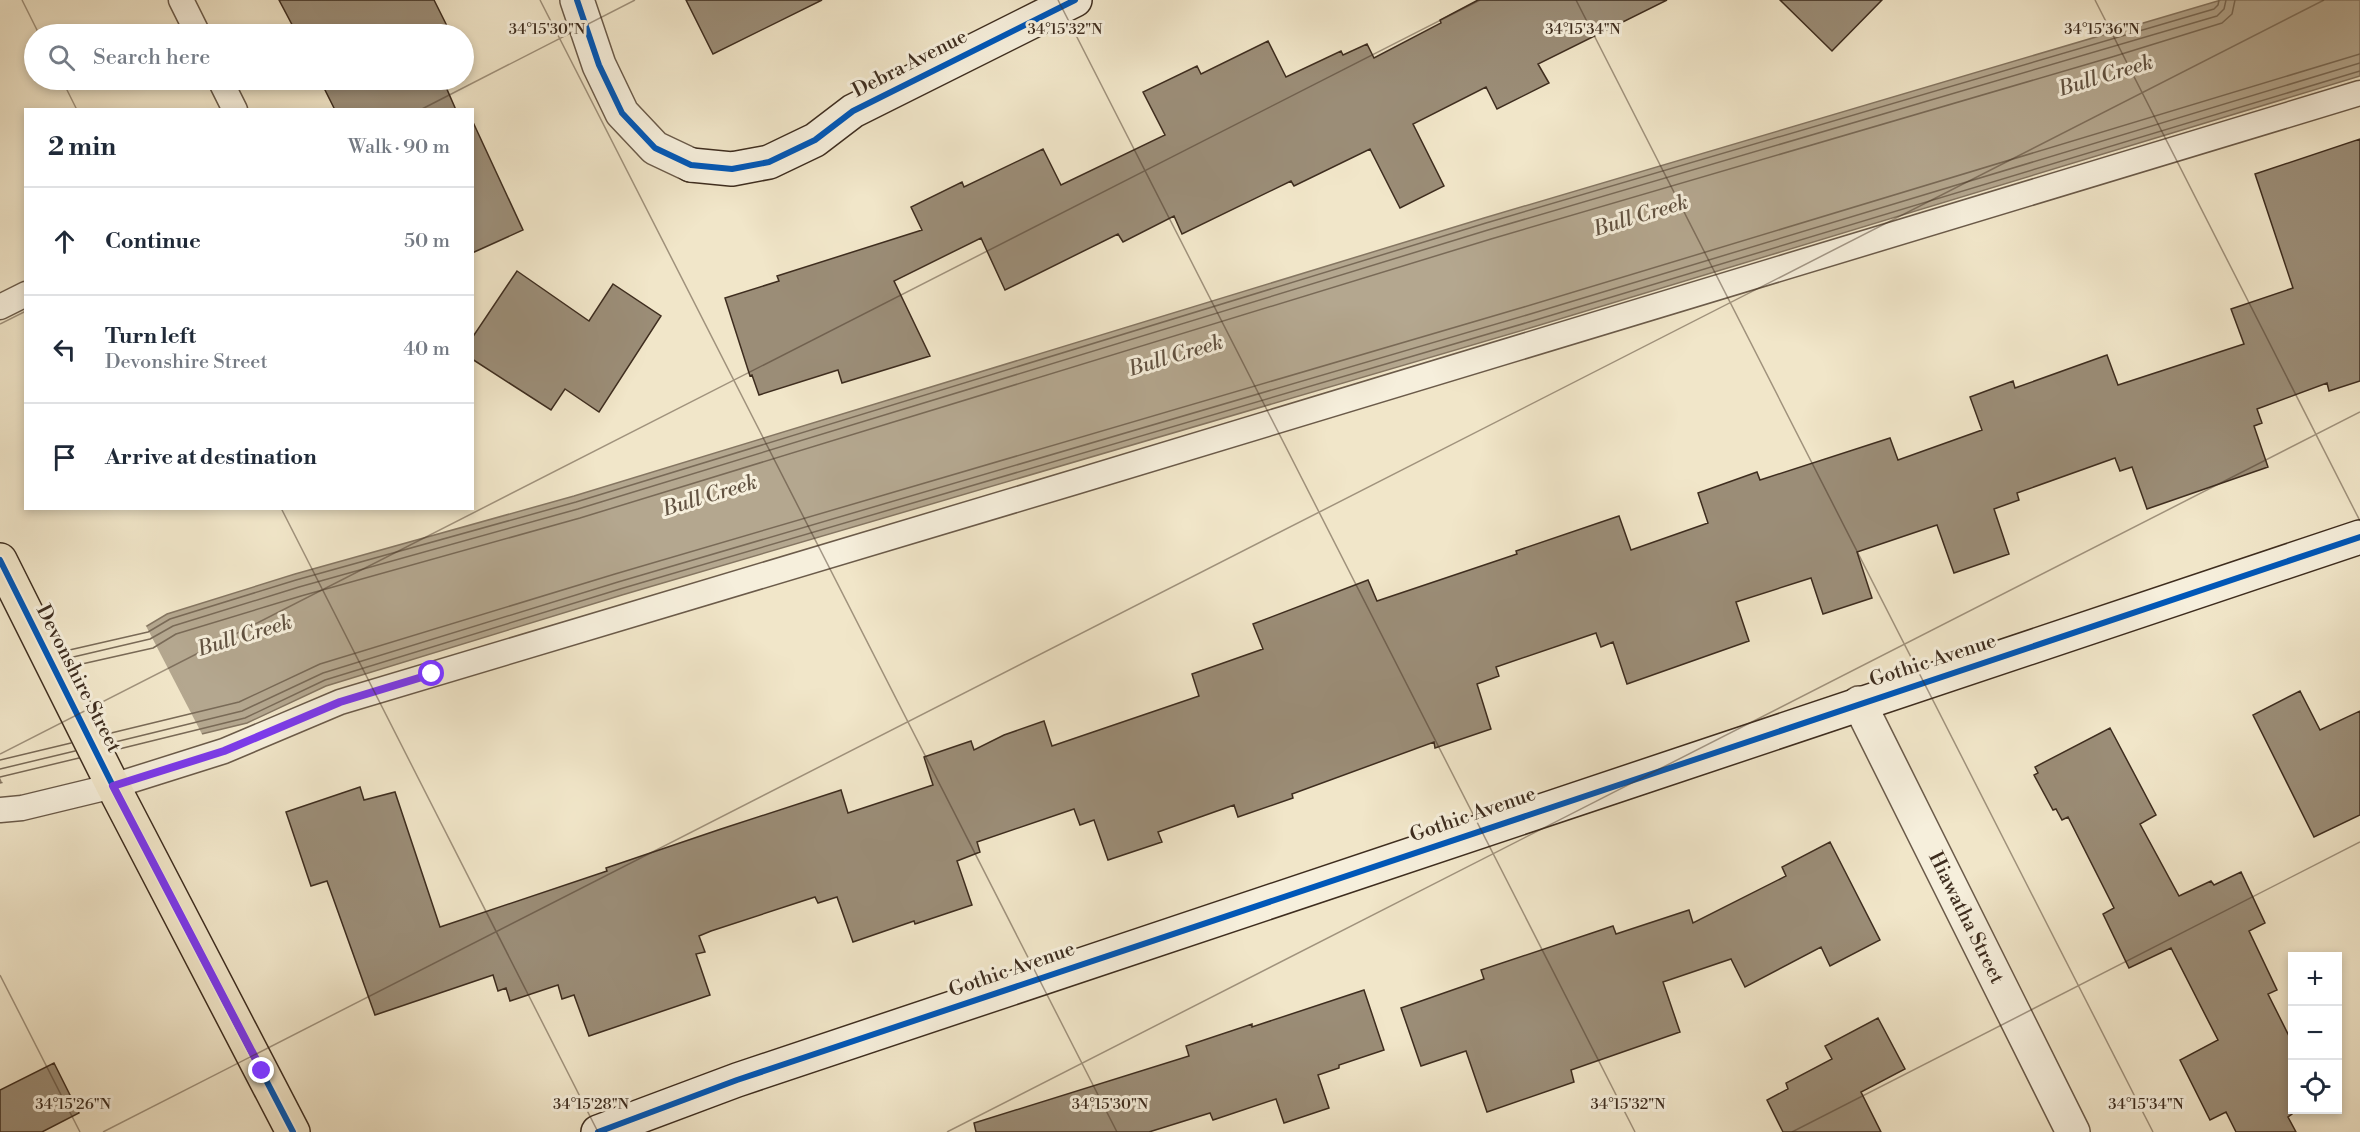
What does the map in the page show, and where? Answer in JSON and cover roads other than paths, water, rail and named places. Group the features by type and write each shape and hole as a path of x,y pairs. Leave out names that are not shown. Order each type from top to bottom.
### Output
{"main road":[{"name":"Devonshire Street","path":"0,560 293,1132"}],"street":[{"name":"Debra Avenue","path":"577,0 599,65 622,113 655,148 692,165 732,169 770,162 815,140 853,111 1075,0"},
{"name":"Gothic Avenue","path":"598,1132 748,1076 2360,537"},
{"name":"Hiawatha Street","path":"1859,703 2073,1132"}],"lane":[{"path":"181,0 193,24"},
{"path":"225,90 234,108"},
{"path":"0,810 22,808 109,776 224,751 340,702 2360,93"},
{"path":"0,307 24,295"}],"water":[{"name":"Bull Creek","path":"2221,0 2360,0 2360,76 1530,328 622,595 326,686 247,723 0,783 0,659 147,626 167,614 295,574 574,496 1484,218"}]}
